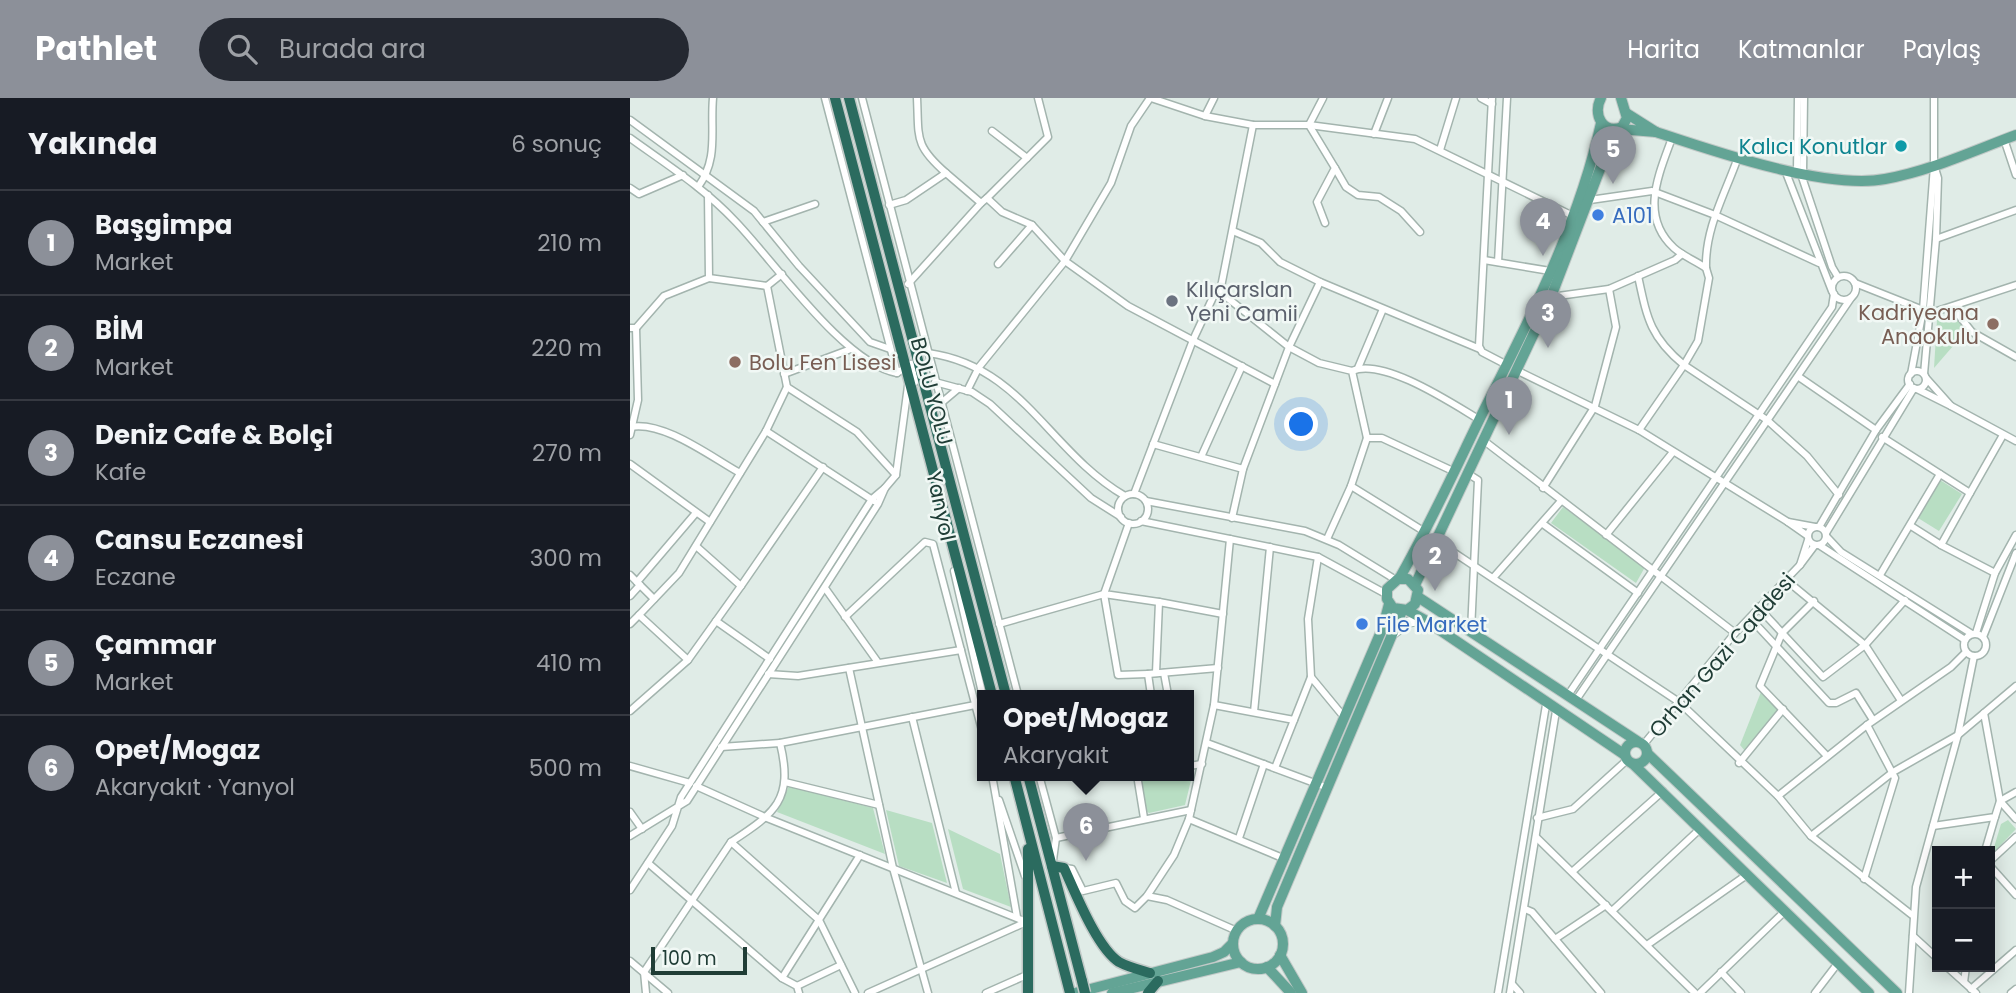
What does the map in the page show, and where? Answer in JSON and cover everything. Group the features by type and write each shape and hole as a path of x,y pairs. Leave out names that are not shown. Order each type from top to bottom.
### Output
{"highway":[{"name":"BOLU YOLU","path":"835,98 991,690"},
{"path":"853,99 1005,690"},
{"path":"1015,781 1076,990"},
{"path":"1030,781 1052,866 1076,990"},
{"path":"1028,829 1028,993"},
{"path":"1052,866 1064,868 1110,955 1125,965 1154,977 1147,993"}],"main road":[{"path":"1415,586 1483,440 1573,216 1592,163 1601,123 1596,101"},
{"path":"1302,993 1280,955 1282,941 1275,926 1277,907 1323,786 1345,718 1383,627 1390,585 1397,580 1426,533 1480,419 1551,296 1617,130 1626,122 1625,104"},
{"path":"1625,104 1656,132"},
{"path":"1601,123 1606,129 1656,132 1737,159 1840,179 1882,180 1934,166 2016,135"},
{"path":"1258,919 1323,786 1391,636 1405,610 1415,604 1418,597 1415,586 1408,579 1397,580"},
{"path":"1418,597 1643,746 1897,993"},
{"path":"1388,599 1425,621 1628,760 1869,993"},
{"path":"1391,636 1404,624 1425,621"},
{"path":"1628,760 1627,746 1643,746"},
{"path":"1628,760 1643,761 1643,746"},
{"path":"1112,993 1220,955 1233,943 1237,931 1244,923 1258,919 1275,926"},
{"path":"1233,943 1241,962"},
{"path":"1076,990 1241,962 1256,969 1267,967 1280,955"},
{"path":"1267,967 1291,993"}],"street":[{"path":"698,187 708,174 715,140 713,98"},
{"path":"825,98 897,373"},
{"path":"917,98 922,150 946,173 1002,212 1032,225 1065,261 1128,306 1275,384"},
{"path":"908,284 984,201 1048,137 1038,98"},
{"path":"940,404 963,389 1065,261 1111,183 1131,126 1150,98 1205,116 1253,125 1309,125 1415,139 1573,216"},
{"path":"1205,116 1213,98"},
{"path":"1374,134 1388,98"},
{"path":"1440,150 1456,98"},
{"path":"1480,98 1492,101 1480,349"},
{"path":"1498,262 1507,98"},
{"path":"1572,698 1601,648 1832,307 1838,277 1832,267 1800,172 1798,98"},
{"path":"1800,172 1804,98"},
{"path":"1826,535 1914,387 1911,374 1923,310 1934,166 1934,98"},
{"name":"Yanyol","path":"853,99 889,205 1017,690"},
{"path":"1309,125 1322,99"},
{"path":"630,120 708,174 763,222 799,266 870,342 890,349"},
{"path":"1220,292 1253,125"},
{"path":"1309,125 1346,187 1358,195 1379,197 1401,211 1420,232"},
{"path":"992,131 1027,158"},
{"path":"630,138 698,187 735,220 850,349 880,369 897,373 911,364"},
{"path":"1672,138 1652,191 1656,220 1663,234 1682,254 1706,268"},
{"path":"2004,139 2016,175"},
{"path":"1639,430 1684,365 1700,331 1707,297 1706,248 1715,215 1737,159"},
{"path":"1800,565 1808,538 1839,495 1876,430 1914,387 1924,386 1936,239 1938,178 1934,166"},
{"path":"1325,223 1317,202 1335,168"},
{"path":"1784,169 1833,293 1844,300 1852,298"},
{"path":"889,205 906,200 946,173"},
{"path":"630,188 639,194 682,176"},
{"path":"1590,200 1652,191 1715,215 1819,263"},
{"path":"708,195 709,278"},
{"path":"763,222 815,204"},
{"path":"1936,239 2016,210"},
{"path":"998,264 1032,225"},
{"path":"1233,232 1261,243 1280,262 1320,282 1480,349 1639,430 1788,522 1817,545 1965,640"},
{"path":"1551,296 1609,289 1675,260 1682,254"},
{"path":"1484,260 1550,271"},
{"path":"630,435 638,400 633,328 664,296 709,278 767,286 782,274"},
{"path":"1638,276 1651,331 1665,349 1684,365 1767,420 1807,456 1839,495"},
{"path":"1838,277 1850,277 1855,283 1923,310"},
{"path":"1232,518 1243,469 1289,347 1320,282"},
{"path":"1572,698 1607,653 1799,377 1852,298 1856,291 1855,283"},
{"path":"1931,313 1953,308 2016,285"},
{"path":"630,624 679,573 766,431 786,387 767,286"},
{"path":"1543,488 1595,406 1616,327 1609,289"},
{"path":"1134,494 1193,340 1214,295 1220,292"},
{"path":"1220,292 1289,347 1319,363 1391,373 1415,382 1480,419"},
{"path":"1953,308 1972,332 2016,357"},
{"path":"1327,539 1351,486 1367,438 1355,370 1383,309"},
{"path":"784,374 850,349"},
{"path":"928,354 956,358 979,367 998,379 1101,480 1125,496"},
{"path":"693,784 770,659 896,475 911,364"},
{"name":"Yanyol","path":"911,364 981,689"},
{"path":"1201,457 1241,366"},
{"path":"1911,374 1916,372 1925,376 1951,406"},
{"path":"1799,377 1876,430"},
{"path":"935,382 963,389 990,404 1091,498 1129,523 1140,521 1318,557 1388,599"},
{"path":"786,387 857,432 896,475"},
{"path":"1914,387 2016,441"},
{"path":"631,427 652,425 740,473"},
{"path":"766,431 875,502"},
{"path":"1941,545 2003,435"},
{"path":"1882,437 1970,493"},
{"path":"1367,438 1382,438 1455,472"},
{"path":"1483,440 1543,488 1662,574 1735,633"},
{"path":"1153,444 1243,469"},
{"path":"1606,534 1673,452"},
{"path":"630,464 695,514 710,522"},
{"path":"630,711 688,660 823,467"},
{"path":"1467,473 1478,480 1471,631"},
{"path":"1880,575 1940,474"},
{"path":"1351,486 1426,533"},
{"path":"1121,517 1119,504 1125,496 1134,494 1146,501 1305,531 1327,539 1397,580"},
{"path":"1140,521 1148,511 1146,501"},
{"path":"1493,578 1561,501"},
{"path":"630,890 672,826 675,810 721,747 825,587 875,502"},
{"path":"630,596 695,514"},
{"path":"1788,522 1817,527 1841,552 1977,635 1985,649 1974,656 1958,735 1912,915 1909,993"},
{"path":"1129,523 1104,594 1118,675 1218,668"},
{"path":"1543,524 1638,593"},
{"path":"1911,526 1994,573"},
{"name":"Orhan Gazi Caddesi","path":"1643,746 1735,633 1826,535"},
{"path":"1977,635 1994,573 2016,535"},
{"path":"1064,868 1072,869 1083,891 1116,883 1125,901 1135,908 1147,896 1174,855 1189,819 1214,705 1230,539"},
{"path":"1435,540 1679,702 1739,763 1778,796 1811,836 1912,915"},
{"path":"845,617 925,542 930,541 977,712"},
{"path":"696,546 741,586"},
{"path":"1254,712 1270,547"},
{"path":"1965,640 1977,635 2016,554"},
{"path":"1275,768 1311,677 1308,619 1318,557"},
{"path":"630,575 654,599"},
{"path":"1786,580 1866,645 1900,699"},
{"path":"825,587 877,661"},
{"path":"999,624 1104,594 1223,614"},
{"path":"1814,684 1866,645 1905,600"},
{"path":"1814,601 1782,633 1760,686 1827,756"},
{"path":"1152,690 1159,602"},
{"path":"1758,607 1822,677"},
{"path":"639,615 688,660"},
{"path":"1750,618 1832,704 1856,693 1873,720"},
{"path":"716,621 770,659"},
{"path":"1778,796 1900,699 1951,667 1966,652 1965,640"},
{"path":"768,674 798,676 877,661 961,650"},
{"path":"1966,652 1974,656"},
{"path":"849,668 859,726 893,868 928,993"},
{"path":"1164,673 1166,690"},
{"path":"1311,677 1345,718"},
{"path":"1811,836 1894,772 1958,735 2016,686"},
{"path":"975,705 977,700"},
{"path":"721,747 780,743 975,705"},
{"path":"1214,705 1294,720"},
{"path":"1498,993 1546,705"},
{"path":"1739,763 1783,709"},
{"path":"1510,993 1556,712"},
{"path":"1984,713 2000,801 1986,846"},
{"path":"912,717 957,893"},
{"path":"1864,879 1894,782 1894,772 1867,725"},
{"path":"646,993 644,972 731,842 767,818 779,802 785,782 780,743"},
{"path":"1207,743 1323,786"},
{"path":"1528,816 1539,818 1573,809 1628,760"},
{"path":"1194,765 1202,764"},
{"path":"1239,838 1264,764"},
{"path":"630,766 693,784 767,818 1027,923"},
{"path":"993,781 1017,917"},
{"path":"1041,781 1056,838 1052,866"},
{"path":"1138,781 1144,818"},
{"path":"785,782 879,805"},
{"path":"1573,871 1662,791"},
{"path":"996,792 1029,888"},
{"path":"2000,801 2016,792"},
{"path":"2000,801 2016,819"},
{"path":"630,836 675,810"},
{"path":"1056,838 1191,810"},
{"path":"630,812 642,829"},
{"path":"1933,826 1995,817"},
{"path":"1189,819 1286,859"},
{"path":"1555,939 1609,908 1701,828"},
{"path":"1536,837 1697,993 1785,911"},
{"path":"1995,858 2016,837"},
{"path":"731,842 819,920 855,993"},
{"path":"782,978 860,855"},
{"path":"648,863 798,990 841,965"},
{"path":"1995,869 2016,895"},
{"path":"1647,945 1748,874"},
{"path":"1147,896 1167,900 1237,931"},
{"path":"1525,909 1532,912 1601,993"},
{"path":"868,993 1027,923"},
{"path":"1913,936 1932,953"},
{"path":"1953,972 1973,991 2016,950"},
{"path":"630,961 668,993"},
{"path":"1815,993 1838,963"},
{"path":"1721,972 1741,993"},
{"path":"1964,982 1965,972"},
{"path":"986,993 1029,974"},
{"path":"1512,984 1520,993"},
{"path":"2011,993 2016,989"}],"green space":[{"path":"1952,313 1966,331 1934,368 1937,320"},
{"path":"1940,480 1962,494 1939,531 1918,518"},
{"path":"1563,507 1645,567 1636,583 1551,523"},
{"path":"1761,692 1778,710 1745,751 1740,745"},
{"path":"1142,781 1191,781 1185,805 1149,813 1145,810"},
{"path":"789,786 873,808 885,854 777,812"},
{"path":"886,810 932,823 947,883 899,866"},
{"path":"2008,820 2016,829 1995,851 1994,846 2001,824"},
{"path":"948,829 1000,854 1011,907 963,889"}],"place":[{"name":"Kalıcı Konutlar","path":"1901,146"},
{"name":"Çammar","path":"1613,184"},
{"name":"A101","path":"1598,215"},
{"name":"Cansu Eczanesi","path":"1543,256"},
{"name":"Kılıçarslan Yeni Camii","path":"1172,301"},
{"name":"Kadriyeana Anaokulu","path":"1993,324"},
{"name":"Deniz Cafe & Bolçi","path":"1548,348"},
{"name":"Bolu Fen Lisesi","path":"735,362"},
{"name":"Başgimpa","path":"1509,435"},
{"name":"BİM","path":"1435,591"},
{"name":"File Market","path":"1362,624"},
{"name":"Opet/Mogaz","path":"1086,861"}]}
